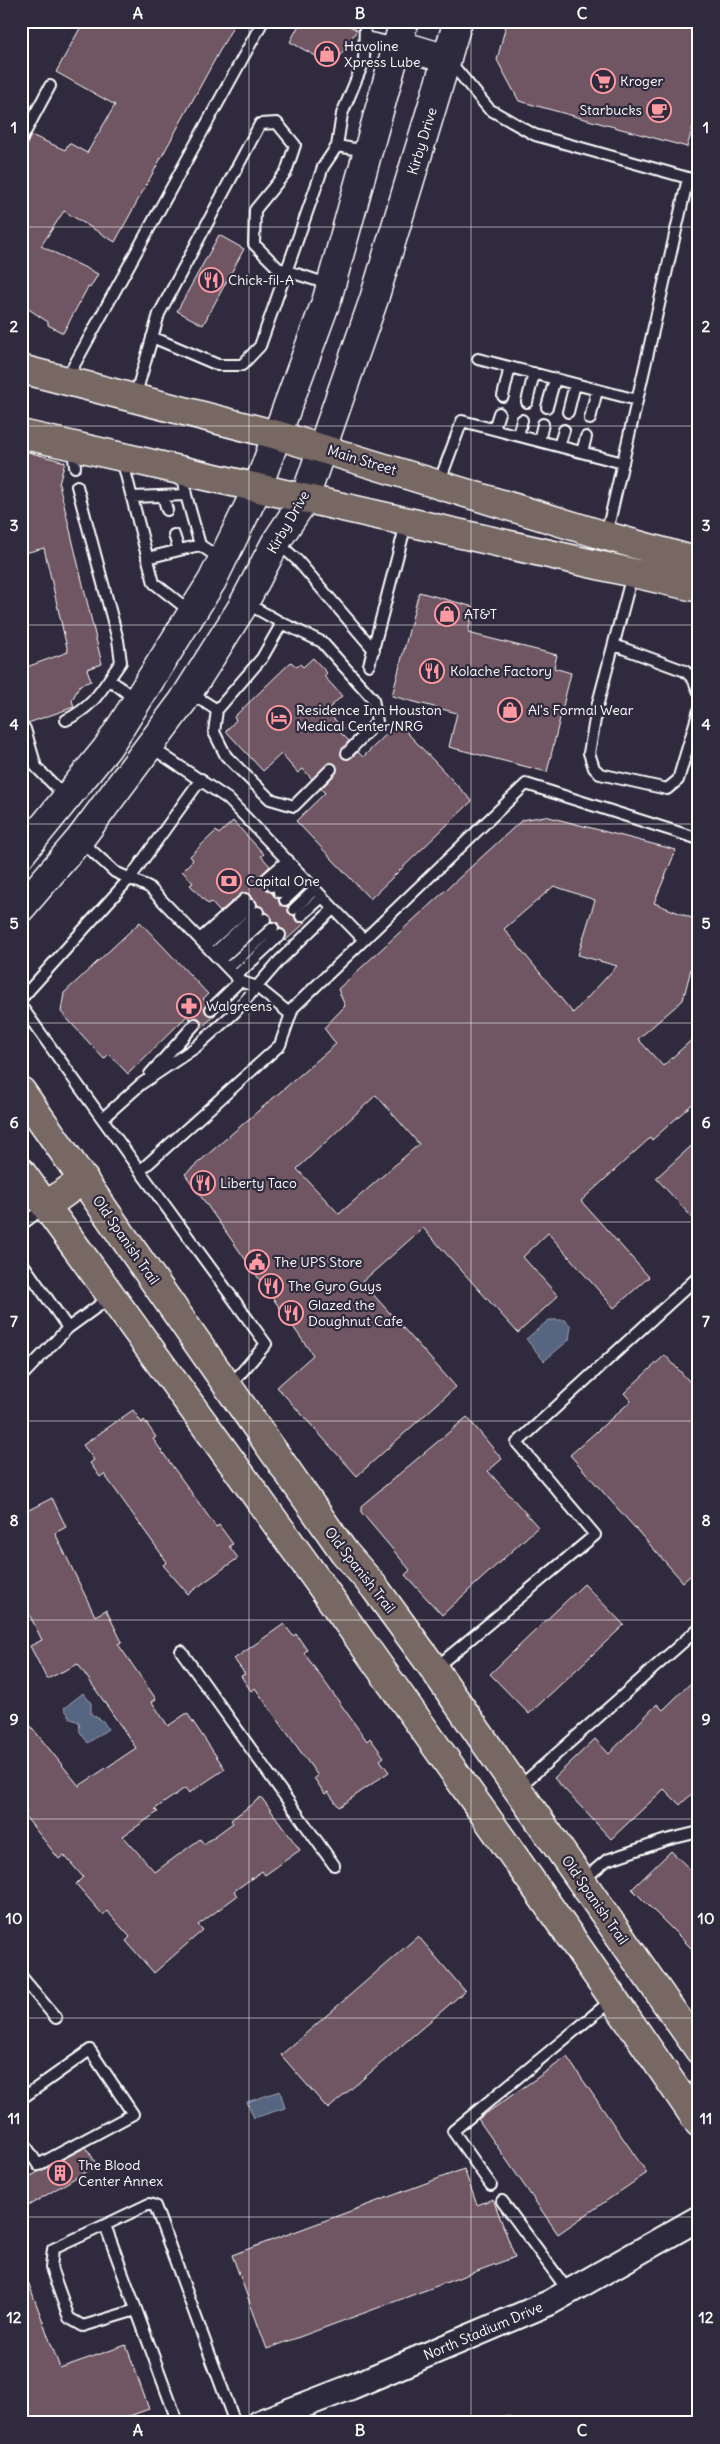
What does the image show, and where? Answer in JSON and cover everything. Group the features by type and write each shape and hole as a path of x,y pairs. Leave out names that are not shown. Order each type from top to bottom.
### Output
{"main road":[{"name":"Kirby Drive","path":"21,908 80,839 188,692 244,603 276,542 304,500 374,299 458,21"},
{"path":"21,854 67,798 122,725 223,560 257,489 332,285 401,33 447,59"},
{"name":"Main Street","path":"21,369 323,448 606,536 699,562"},
{"path":"21,434 74,457 122,458 184,484 257,489 699,588"},
{"path":"122,725 150,746"},
{"name":"Old Spanish Trail","path":"21,1091 344,1552 375,1588 434,1669 699,2050"},
{"path":"21,1172 401,1697 580,1950 699,2123"},
{"path":"46,1206 84,1180"},
{"path":"198,1414 228,1388"},
{"path":"314,1577 344,1552"},
{"path":"401,1697 434,1669"},
{"path":"580,1950 611,1924"}],"street":[{"name":"North Stadium Drive","path":"258,2423 360,2384 549,2303 699,2218"}],"lane":[{"path":"65,381 263,21"},
{"path":"152,337 218,365 242,365 260,346 323,167 337,146 342,114 364,61 365,21"},
{"path":"365,38 401,33"},
{"path":"447,59 489,109 535,135 688,178 606,536"},
{"path":"21,140 50,86"},
{"path":"135,398 159,314 260,124 277,123 295,145 286,172 255,210 254,244 278,268 332,285"},
{"path":"337,146 369,152"},
{"path":"478,359 637,400"},
{"path":"503,396 510,367"},
{"path":"527,402 534,374"},
{"path":"547,407 554,379"},
{"path":"568,412 575,384"},
{"path":"590,419 597,390"},
{"path":"494,429 498,413"},
{"path":"518,436 522,420"},
{"path":"438,484 462,421 623,463"},
{"path":"539,441 543,424"},
{"path":"559,446 564,430"},
{"path":"582,452 586,437"},
{"path":"122,458 154,582 192,613"},
{"path":"132,497 163,496 184,484 200,545 223,560"},
{"path":"66,720 84,711 94,702 121,662 118,640 77,486"},
{"path":"163,496 167,510"},
{"path":"369,665 407,523"},
{"path":"174,535 179,550"},
{"path":"276,542 297,560 374,650"},
{"path":"147,558 200,545"},
{"path":"632,574 598,703 589,753 594,768 600,774 667,789 678,780 699,710"},
{"path":"244,603 282,624 322,642 373,699 380,726 346,753"},
{"path":"282,624 262,658 218,710 214,732 226,756 270,799 297,809 331,769"},
{"path":"614,645 685,671 693,680 699,692"},
{"path":"109,679 137,700"},
{"path":"188,692 218,710"},
{"path":"27,729 36,767 67,798"},
{"path":"150,746 228,799 364,940"},
{"path":"21,999 130,878 201,779"},
{"path":"140,1171 280,1045 289,1013 526,784 699,839"},
{"path":"80,839 115,872 149,887 238,978 257,986 289,1013"},
{"path":"297,870 276,889 297,870"},
{"path":"297,912 318,893"},
{"path":"203,942 255,909 217,957"},
{"path":"141,1084 196,1047 235,1012 280,960 333,909"},
{"path":"212,1009 276,932 228,968"},
{"path":"21,1006 266,1344 228,1388"},
{"path":"103,1118 141,1084 195,1024"},
{"path":"21,1224 46,1206"},
{"path":"21,1261 68,1328"},
{"path":"434,1669 595,1535 518,1444 699,1276"},
{"path":"21,1377 68,1328 112,1296"},
{"path":"517,1788 699,1628"},
{"path":"181,1651 334,1865"},
{"path":"582,1881 607,1860 666,1840 699,1832"},
{"path":"21,1976 56,2018"},
{"path":"491,2185 452,2130 614,1999"},
{"path":"21,2099 90,2050 133,2114 38,2165 21,2138"},
{"path":"502,2201 569,2292"},
{"path":"136,2310 83,2326 70,2318 52,2268 53,2249 149,2204 155,2206 235,2423"},
{"path":"105,2225 178,2423"}],"water":[{"path":"549,1320 565,1320 571,1326 569,1340 544,1361 526,1339"},
{"path":"83,1693 91,1703 91,1714 103,1721 108,1729 88,1743 80,1732 79,1722 71,1719 64,1708"},
{"path":"280,2091 285,2108 254,2118 247,2102"}],"building":[{"path":"84,21 236,21 115,242 64,211 41,246 98,274 90,288 88,287 63,333 48,325 48,322 21,304 21,157 31,135 65,150 69,143 87,153 115,105 56,72"},
{"name":"Havoline Xpress Lube","path":"301,21 340,21 357,30 334,66 290,42"},
{"name":"Kroger","path":"507,21 699,21 699,106 687,147 519,101 497,60"},
{"name":"Chick-fil-A","path":"219,235 244,249 203,325 177,311"},
{"path":"21,450 65,462 59,484 102,664 87,669 91,681 80,685 72,700 74,707 28,723 25,722 21,711 21,669 68,652 44,548 21,554"},
{"name":"Al's Formal Wear","path":"419,592 474,607 468,633 557,655 554,668 571,673 547,772 449,747 457,713 392,696"},
{"path":"313,658 327,673 324,676 342,696 326,711 344,729 340,732 349,741 341,751 343,758 349,759 358,752 363,757 398,723 472,801 370,899 296,821 325,793 321,789 336,773 336,765 329,763 312,779 303,769 298,773 281,754 263,771 226,731 236,720 234,717 291,662 297,667 300,664 303,667"},
{"path":"545,816 676,850 654,903 699,921 699,938 683,1000 638,1039 663,1066 699,1033 699,1098 652,1140 650,1138 581,1201 649,1277 614,1308 548,1233 523,1257 558,1296 518,1333 423,1228 362,1282 456,1387 357,1476 277,1387 313,1355 185,1174 336,1044 324,1028 345,1006 338,989 522,820","holes":["554,886 595,900 578,955 617,966 573,1013 504,929","376,1095 419,1144 339,1214 297,1169"]},
{"name":"Capital One","path":"233,821 264,854 261,856 270,866 260,876 261,883 278,899 280,905 288,906 289,913 294,916 296,921 306,922 285,941 285,931 280,928 278,923 271,921 270,915 258,905 250,894 241,894 220,912 211,902 208,904 190,885 193,883 182,871 193,860 190,856 216,831 219,834"},
{"name":"Walgreens","path":"140,922 208,994 203,999 207,1003 204,1008 206,1013 210,1016 216,1014 200,1029 200,1019 196,1017 190,1019 187,1016 128,1074 109,1054 104,1059 61,1012 64,993"},
{"path":"699,1139 699,1225 656,1178"},
{"path":"665,1355 699,1392 699,1568 683,1582 570,1455 631,1401 624,1393"},
{"path":"133,1410 142,1423 144,1420 156,1437 153,1439 216,1527 219,1525 233,1544 229,1546 238,1558 188,1594 163,1565 167,1562 104,1474 100,1477 90,1463 94,1460 83,1445"},
{"path":"467,1417 502,1459 488,1471 538,1527 442,1615 405,1575 410,1570 361,1512 361,1506"},
{"path":"52,1498 66,1527 55,1533 95,1616 106,1610 122,1642 118,1644 156,1699 152,1702 168,1726 187,1713 225,1769 189,1793 185,1788 155,1809 158,1812 123,1836 155,1872 200,1839 204,1844 233,1823 231,1820 261,1797 300,1850 265,1875 262,1871 234,1891 237,1896 198,1925 203,1930 154,1973 126,1941 130,1937 107,1911 103,1915 76,1884 83,1877 64,1855 59,1859 24,1815 27,1812 21,1805 21,1714 79,1786 136,1748 78,1664 47,1679 30,1646 42,1640 21,1598 21,1514"},
{"path":"584,1584 624,1625 529,1714 490,1674"},
{"path":"284,1624 293,1636 296,1634 307,1650 304,1653 367,1741 370,1738 384,1757 380,1760 389,1772 339,1807 328,1792 325,1794 314,1778 318,1776 255,1688 251,1691 241,1676 245,1674 234,1659"},
{"path":"699,1675 699,1787 680,1805 664,1789 611,1839 554,1778 595,1739 609,1754 657,1704 663,1710"},
{"path":"671,1851 699,1878 699,1956 632,1889"},
{"path":"418,1936 465,1991 328,2109 281,2055"},
{"path":"567,2057 647,2173 558,2234 478,2119"},
{"name":"The Blood Center Annex","path":"86,2147 97,2165 21,2210 21,2181"},
{"path":"464,2169 477,2205 493,2199 515,2257 267,2349 232,2255"},
{"path":"23,2268 60,2368 126,2345 149,2409 110,2423 21,2423"}],"place":[{"name":"Havoline Xpress Lube","path":"327,54"},
{"name":"Kroger","path":"603,81"},
{"name":"Starbucks","path":"659,110"},
{"name":"Chick-fil-A","path":"211,280"},
{"name":"AT&T","path":"447,614"},
{"name":"Kolache Factory","path":"432,671"},
{"name":"Al's Formal Wear","path":"510,710"},
{"name":"Residence Inn Houston Medical Center/NRG","path":"279,718"},
{"name":"Capital One","path":"229,881"},
{"name":"Walgreens","path":"189,1006"},
{"name":"Liberty Taco","path":"203,1183"},
{"name":"The UPS Store","path":"257,1262"},
{"name":"The Gyro Guys","path":"271,1286"},
{"name":"Glazed the Doughnut Cafe","path":"291,1313"},
{"name":"The Blood Center Annex","path":"60,2173"}]}
